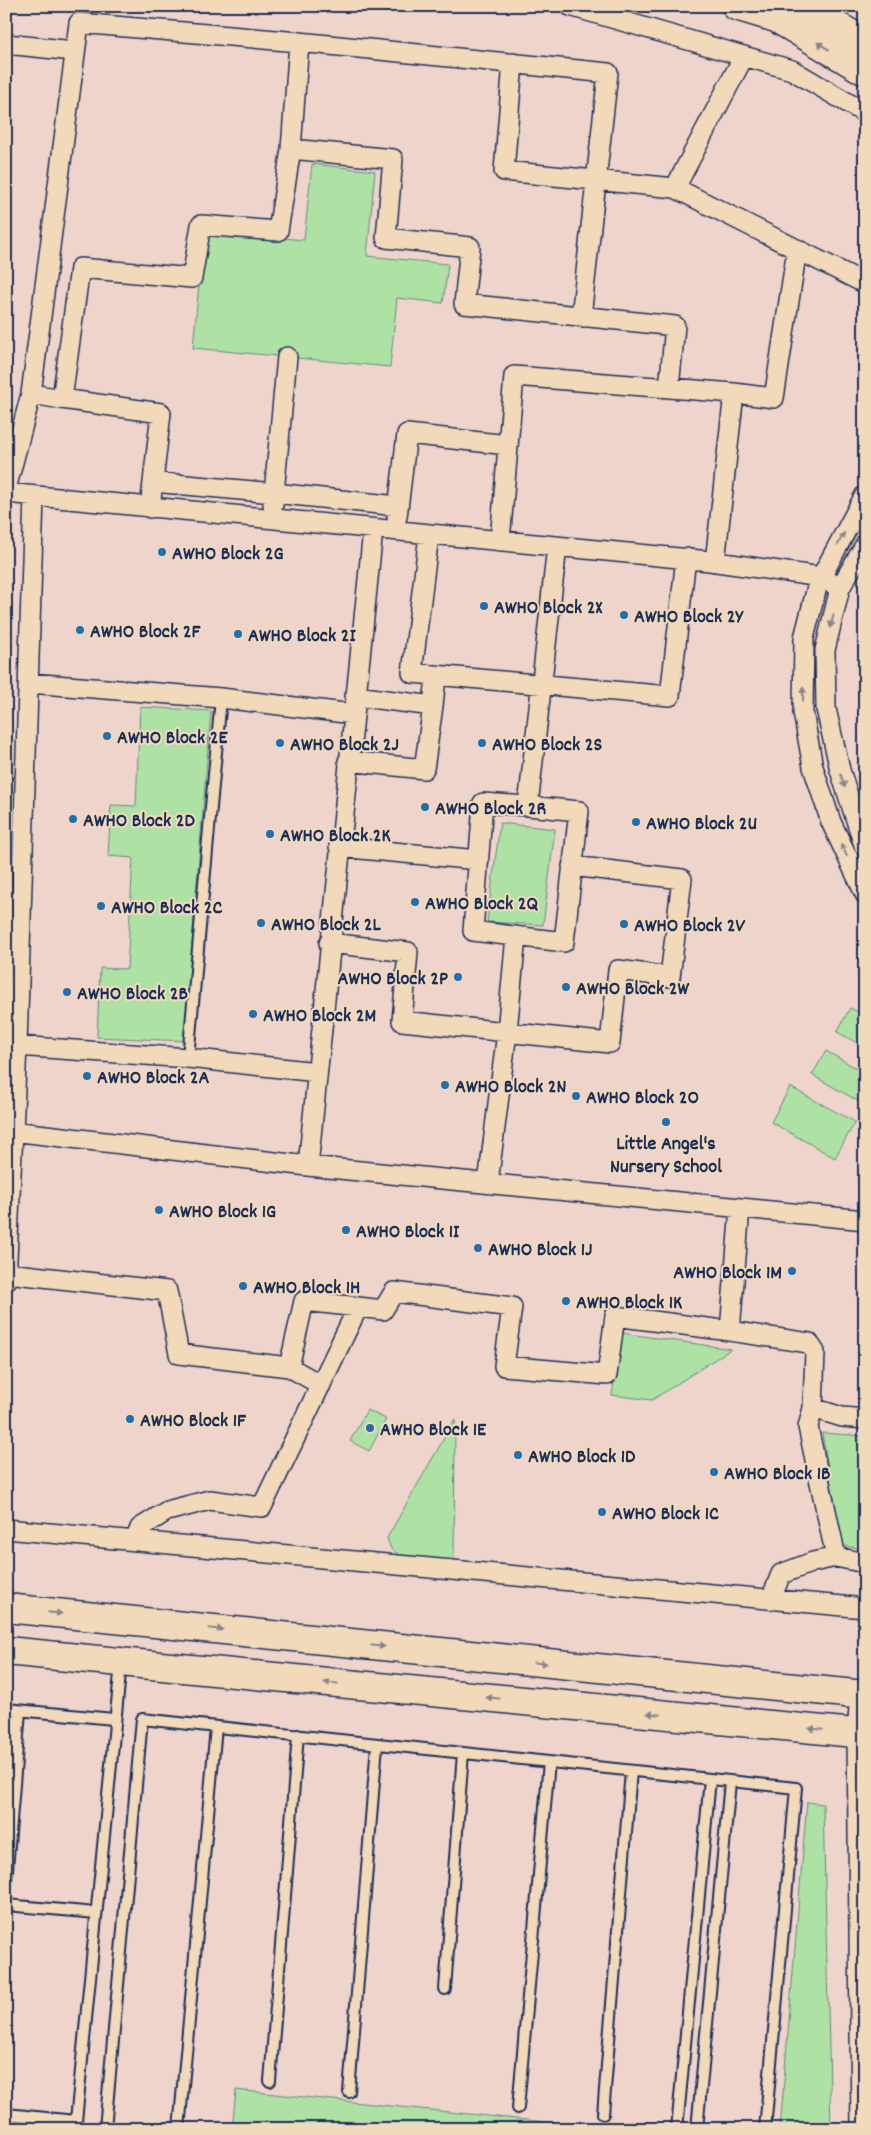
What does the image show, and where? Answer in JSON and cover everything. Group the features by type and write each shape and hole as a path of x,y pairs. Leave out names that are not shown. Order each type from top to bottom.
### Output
{"street":[{"path":"570,6 792,70 865,113"},
{"path":"736,6 776,18 865,71"},
{"path":"802,6 865,42"},
{"path":"6,489 32,394 78,23 299,42 608,73 582,317"},
{"path":"62,400 80,268 192,278 201,225 278,231 291,149 299,42"},
{"path":"6,44 74,51"},
{"path":"675,188 744,56"},
{"path":"513,63 504,172 675,188 797,249 863,279"},
{"path":"291,149 393,159 386,238 470,247 464,304 676,326 669,388"},
{"path":"500,541 514,376 734,393 774,398 797,249"},
{"path":"272,520 287,357"},
{"path":"715,562 734,393"},
{"path":"32,394 62,400 161,412 150,508"},
{"path":"395,532 407,434 508,445"},
{"path":"153,482 398,506"},
{"path":"6,493 372,530 686,558 821,577 840,588"},
{"path":"865,495 821,577 804,638 803,712 813,767 832,822 865,894"},
{"path":"6,1280 17,1046 34,496"},
{"path":"308,1166 372,530"},
{"path":"429,535 412,673 540,686 670,696 686,558"},
{"path":"865,545 840,588 825,650 826,708 840,770 865,848"},
{"path":"528,806 557,546"},
{"path":"348,761 424,770 436,676"},
{"path":"29,683 221,698 354,705 433,706"},
{"path":"483,803 579,811 564,942 473,931 479,860 483,803"},
{"path":"339,847 479,860"},
{"path":"329,943 408,952 402,1021 610,1043 618,970 670,977 682,879 572,866"},
{"path":"488,1183 507,1032 516,936"},
{"path":"17,1046 188,1058 317,1072"},
{"path":"12,1130 308,1166 865,1220"},
{"path":"730,1331 740,1208"},
{"path":"6,1273 167,1291 179,1354 289,1368 321,1385"},
{"path":"289,1368 304,1300 383,1310 394,1292 512,1307 504,1366 608,1375 615,1316 809,1343 815,1352 813,1408 808,1427 836,1557"},
{"path":"135,1541 140,1528 167,1511 210,1500 262,1508 358,1307"},
{"path":"813,1408 842,1418 865,1419"},
{"path":"6,1529 865,1608"},
{"path":"771,1599 781,1574 813,1562 836,1557 865,1563"},
{"path":"6,1608 862,1694 861,2129"},
{"path":"6,1651 861,1734"}],"lane":[{"path":"188,1058 221,698"},
{"path":"6,2114 76,2121 121,1662"},
{"path":"6,1709 114,1719"},
{"path":"6,1882 20,1711"},
{"path":"105,2129 142,1719 796,1788 765,2129"},
{"path":"179,2129 216,1727"},
{"path":"270,2081 298,1735"},
{"path":"349,2092 377,1744"},
{"path":"445,1989 463,1753"},
{"path":"518,2108 548,1762"},
{"path":"603,2114 631,1771"},
{"path":"676,2129 710,1779"},
{"path":"697,2129 730,1782"},
{"path":"6,1905 96,1913"}],"green space":[{"path":"312,164 375,171 367,256 448,264 443,303 397,298 390,367 193,348 204,230 304,240"},
{"path":"140,707 211,711 184,1041 97,1037 100,968 127,969 133,858 108,856 111,805 136,806"},
{"path":"500,823 555,829 543,925 487,922"},
{"path":"850,1008 865,1015 865,1047 837,1032"},
{"path":"826,1051 865,1073 865,1105 812,1075"},
{"path":"790,1087 855,1122 835,1158 771,1122"},
{"path":"622,1333 731,1349 652,1400 612,1395"},
{"path":"367,1410 386,1419 369,1451 350,1441"},
{"path":"455,1419 454,1561 399,1555 391,1549 387,1538"},
{"path":"822,1433 865,1436 865,1549 842,1546"},
{"path":"807,1802 823,1804 831,2129 780,2129"},
{"path":"236,2090 614,2129 232,2129"}],"place":[{"name":"AWHO Block 2G","path":"162,552"},
{"name":"AWHO Block 2X","path":"484,606"},
{"name":"AWHO Block 2Y","path":"624,615"},
{"name":"AWHO Block 2F","path":"80,630"},
{"name":"AWHO Block 2I","path":"238,634"},
{"name":"AWHO Block 2E","path":"107,736"},
{"name":"AWHO Block 2J","path":"280,743"},
{"name":"AWHO Block 2S","path":"482,743"},
{"name":"AWHO Block 2R","path":"425,807"},
{"name":"AWHO Block 2D","path":"73,819"},
{"name":"AWHO Block 2U","path":"636,822"},
{"name":"AWHO Block 2K","path":"270,834"},
{"name":"AWHO Block 2Q","path":"415,902"},
{"name":"AWHO Block 2C","path":"101,906"},
{"name":"AWHO Block 2L","path":"261,923"},
{"name":"AWHO Block 2V","path":"624,924"},
{"name":"AWHO Block 2P","path":"458,977"},
{"name":"AWHO Block 2W","path":"566,987"},
{"name":"AWHO Block 2B","path":"67,992"},
{"name":"AWHO Block 2M","path":"253,1014"},
{"name":"AWHO Block 2A","path":"87,1076"},
{"name":"AWHO Block 2N","path":"445,1085"},
{"name":"AWHO Block 2O","path":"576,1096"},
{"name":"Little Angel's Nursery School","path":"666,1122"},
{"name":"AWHO Block 1G","path":"159,1210"},
{"name":"AWHO Block 1I","path":"346,1230"},
{"name":"AWHO Block 1J","path":"478,1248"},
{"name":"AWHO Block 1M","path":"792,1271"},
{"name":"AWHO Block 1H","path":"243,1286"},
{"name":"AWHO Block 1K","path":"566,1301"},
{"name":"AWHO Block 1F","path":"130,1419"},
{"name":"AWHO Block 1E","path":"370,1428"},
{"name":"AWHO Block 1D","path":"518,1455"},
{"name":"AWHO Block 1B","path":"714,1472"},
{"name":"AWHO Block 1C","path":"602,1512"}]}
